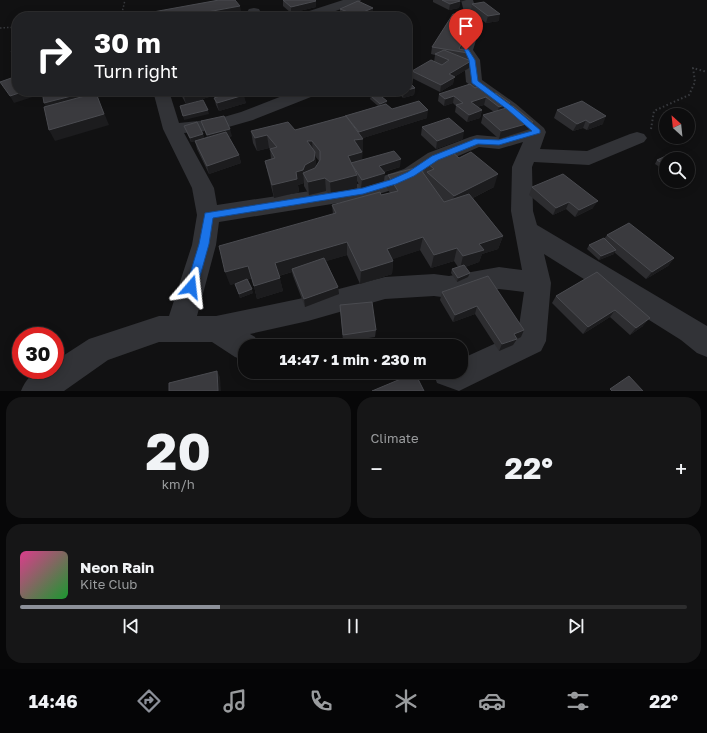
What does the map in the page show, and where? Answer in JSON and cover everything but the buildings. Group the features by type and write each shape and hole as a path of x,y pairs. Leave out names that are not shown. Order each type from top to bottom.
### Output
{"street":[{"path":"320,12 355,0"},
{"path":"467,0 474,24 466,50 472,60 474,82 510,108 537,132"},
{"path":"162,96 172,129 202,188 208,215 204,244 178,329"},
{"path":"172,129 218,124 247,116 297,96"},
{"path":"468,372 531,341 538,283 522,211 522,167 537,132"},
{"path":"208,215 363,191 393,182 411,174 435,158 477,141 499,143 537,132"},
{"path":"527,155 589,158 637,138"},
{"path":"526,230 691,330 707,342"},
{"path":"37,391 99,348 159,329 216,330 308,309 385,288 434,285 449,287 499,278 538,283"},
{"path":"216,330 238,343"}],"path":[{"path":"122,12 125,0"},
{"path":"0,28 12,27"},
{"path":"637,138 652,129 654,111 689,95 694,82 693,68 707,72"}],"route":[{"path":"191,287 204,244 208,215 330,198 363,191 393,182 411,174 435,158 477,141 499,143 537,132 510,108 474,82 472,60 466,50"}]}
